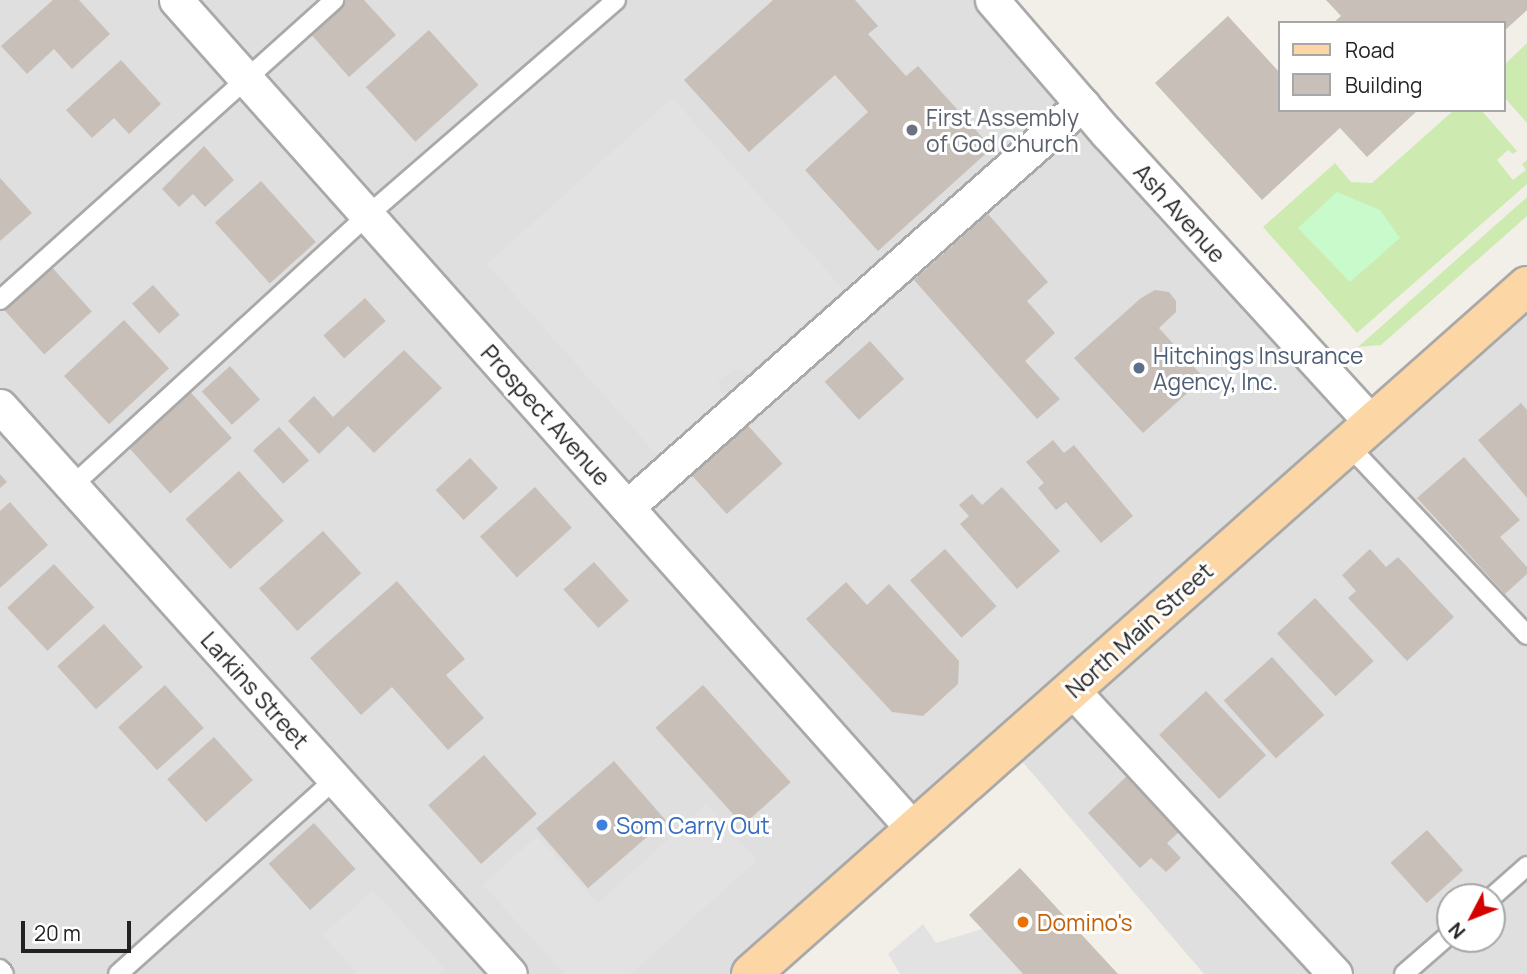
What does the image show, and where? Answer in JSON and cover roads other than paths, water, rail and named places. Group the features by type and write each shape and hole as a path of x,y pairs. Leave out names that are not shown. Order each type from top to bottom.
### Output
{"main road":[{"name":"North Main Street","path":"769,968 914,830 1527,286"}],"street":[{"name":"Prospect Avenue","path":"176,0 914,830"},
{"name":"Ash Avenue","path":"992,0 1360,434"},
{"path":"627,507 1082,104"},
{"name":"Larkins Street","path":"0,406 510,974"},
{"path":"1072,690 1335,974"}],"lane":[{"path":"0,300 334,0"},
{"path":"72,486 368,215 616,0"},
{"path":"1360,434 1527,635"},
{"path":"118,974 335,779"},
{"path":"1506,885 1527,866"},
{"path":"1404,974 1436,946"},
{"path":"0,969 5,974"}],"place":[{"name":"First Assembly of God Church","path":"912,130"},
{"name":"Hitchings Insurance Agency, Inc.","path":"1139,368"},
{"name":"Som Carry Out","path":"602,825"},
{"name":"Domino's","path":"1023,922"}]}
